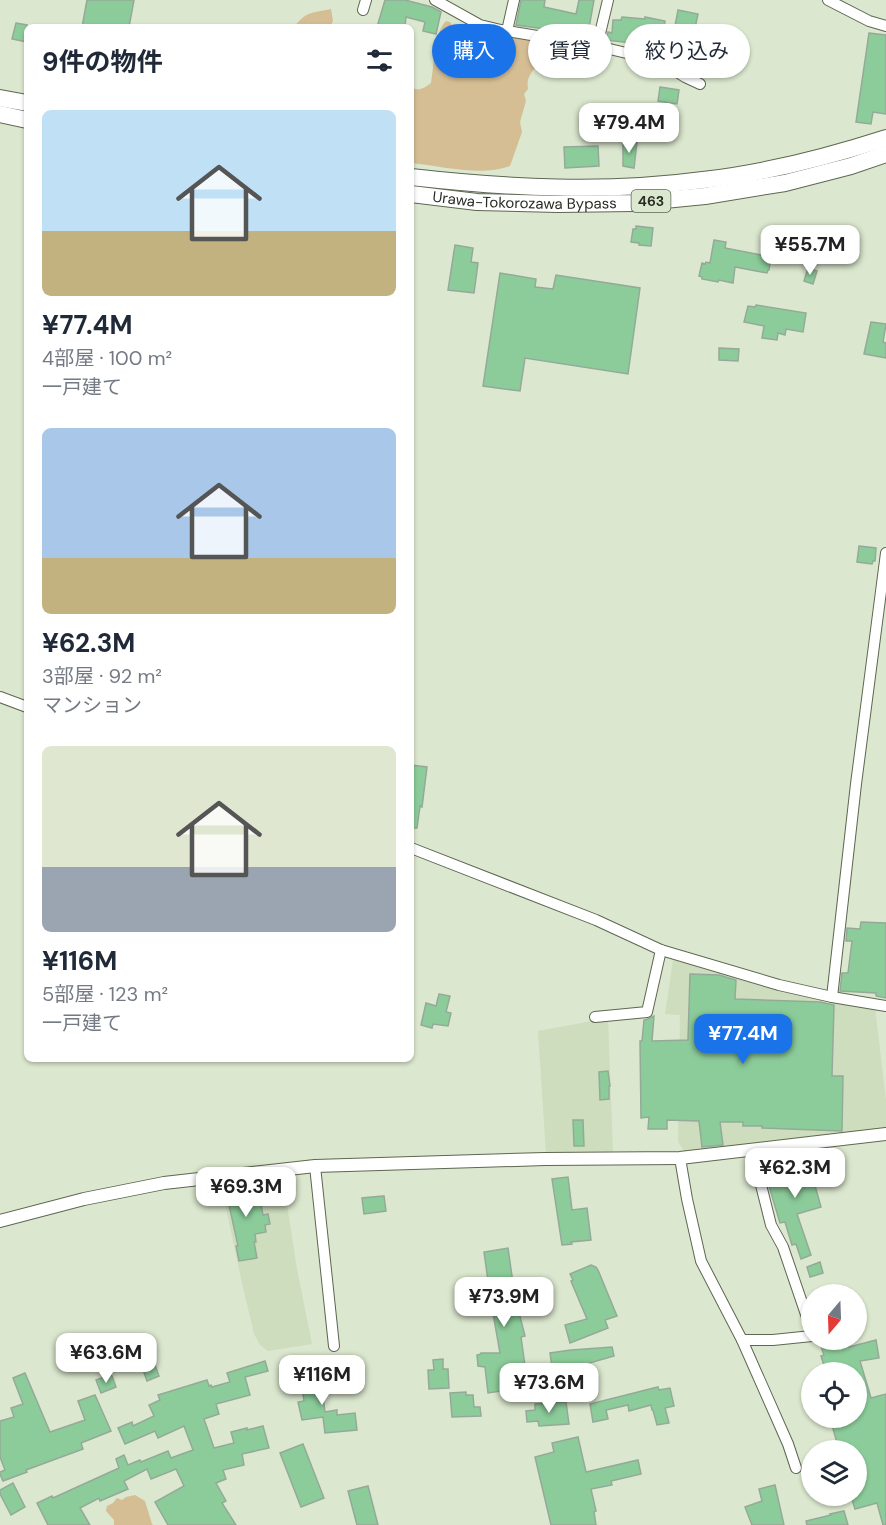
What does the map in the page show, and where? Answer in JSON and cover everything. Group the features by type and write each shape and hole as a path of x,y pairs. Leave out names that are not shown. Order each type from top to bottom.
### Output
{"highway":[{"path":"0,98 24,102"},
{"path":"0,114 24,119"},
{"name":"Urawa-Tokorozawa Bypass","path":"414,177 468,184 630,187 704,180 782,166 886,138"},
{"name":"Urawa-Tokorozawa Bypass","path":"414,195 477,202 634,203 705,196 785,183 851,166 886,154"}],"street":[{"path":"435,0 478,24"},
{"path":"509,24 514,0"},
{"path":"602,24 608,0"},
{"path":"828,0 869,21 886,26"},
{"path":"612,50 660,61 700,84"},
{"path":"832,996 856,784 886,553"},
{"path":"0,697 24,706"},
{"path":"414,849 596,920 661,950 779,985 886,1006"},
{"path":"595,1017 647,1012 661,950"},
{"path":"0,1221 84,1199 164,1183 315,1166 545,1159 680,1158 886,1134"},
{"path":"752,1149 771,1225 783,1247 801,1300"},
{"path":"680,1158 701,1261 742,1340 788,1444 796,1468"},
{"path":"315,1166 334,1346"},
{"path":"742,1340 801,1337"}],"shaded area":[{"path":"331,9 332,24 296,24 306,15"},
{"path":"516,35 528,37 529,78 520,122 522,132 510,166 474,171 414,163 414,88 424,88 431,83 432,76 432,78 516,78"},
{"path":"673,960 875,1007 886,1100 886,1128 684,1151 678,1142 680,1015 665,1014"},
{"path":"608,1018 613,1153 546,1153 538,1031"},
{"path":"283,1179 312,1344 268,1351 260,1345 254,1334 221,1185 250,1180"},
{"path":"135,1495 145,1501 153,1525 114,1525 114,1520 106,1511 107,1506 117,1498 122,1500"}],"building":[{"path":"87,0 134,0 130,24 83,24"},
{"path":"385,0 405,0 432,7 441,12 438,24 432,24 432,33 423,31 425,22 406,17 405,24 378,24"},
{"path":"521,0 545,0 544,7 576,14 579,0 594,0 590,24 528,24 528,27 516,25"},
{"path":"678,10 698,14 696,24 675,24"},
{"path":"622,17 645,19 645,17 665,21 665,24 624,24 624,42 612,41 613,20 621,20"},
{"path":"16,23 24,24 24,41 12,39"},
{"path":"869,33 886,35 886,114 873,112 871,124 856,122"},
{"path":"660,87 679,90 677,104 658,101"},
{"path":"623,141 637,142 634,168 623,166"},
{"path":"598,146 599,166 565,168 564,147"},
{"path":"636,226 653,228 651,246 631,242 633,229 636,229"},
{"path":"714,240 726,242 725,248 771,257 769,270 767,273 735,267 733,283 702,279 699,276 702,263 710,263"},
{"path":"455,245 473,248 471,262 478,263 474,293 448,290"},
{"path":"808,268 817,271 813,284 804,281"},
{"path":"500,273 536,279 535,287 553,289 556,275 640,288 628,374 525,358 520,391 483,386"},
{"path":"756,305 806,313 803,332 786,329 785,335 778,333 777,340 762,338 764,326 744,322 748,306 755,307"},
{"path":"871,322 886,324 883,342 886,343 886,358 864,354"},
{"path":"719,348 739,349 738,361 719,360"},
{"path":"859,546 876,548 875,561 872,564 857,562"},
{"path":"414,765 427,767 417,828 414,828"},
{"path":"861,922 886,923 886,998 876,996 876,993 840,991 842,973 848,973 852,941 846,941 847,928 860,929"},
{"path":"690,974 719,975 736,980 735,999 820,1002 834,1005 832,1076 843,1076 842,1131 762,1128 762,1126 743,1126 743,1122 720,1122 723,1145 702,1147 699,1121 667,1120 667,1129 648,1129 649,1117 641,1118 640,1041 642,1041 644,1020 654,1016 652,1041 688,1040"},
{"path":"439,994 450,996 446,1012 451,1013 448,1026 433,1024 432,1028 421,1025 426,1003 436,1006"},
{"path":"608,1071 609,1099 600,1100 599,1072"},
{"path":"573,1120 583,1120 584,1146 574,1146"},
{"path":"807,1157 821,1207 797,1214 811,1255 801,1259 796,1244 792,1245 785,1222 780,1223 766,1176 790,1169 789,1162"},
{"path":"568,1177 572,1210 587,1208 591,1240 562,1245 552,1179"},
{"path":"243,1182 245,1192 258,1189 263,1215 268,1214 270,1224 265,1225 266,1232 255,1234 257,1258 239,1261 236,1246 238,1246 223,1186"},
{"path":"384,1196 386,1211 364,1214 362,1198"},
{"path":"508,1248 515,1297 525,1336 521,1337 528,1387 488,1393 485,1367 478,1366 477,1355 500,1353 484,1252"},
{"path":"820,1262 823,1273 810,1277 807,1267"},
{"path":"591,1265 598,1270 617,1316 605,1320 608,1328 570,1343 565,1325 587,1319 570,1274"},
{"path":"876,1340 879,1358 860,1362 823,1362 821,1356 824,1355 822,1350 867,1350 867,1342"},
{"path":"612,1347 614,1356 572,1368 575,1386 563,1388 558,1366 552,1367 550,1353"},
{"path":"443,1359 443,1369 448,1369 449,1388 429,1389 428,1370 434,1370 433,1360"},
{"path":"265,1361 268,1371 245,1377 250,1395 216,1404 219,1414 204,1419 214,1448 234,1443 231,1432 263,1426 269,1448 242,1454 244,1465 223,1470 226,1479 216,1483 226,1501 222,1503 236,1525 168,1525 155,1502 184,1486 176,1469 151,1479 147,1469 124,1481 128,1489 100,1501 99,1498 80,1508 90,1525 48,1525 37,1503 119,1468 116,1459 124,1455 128,1465 168,1451 171,1458 193,1450 184,1426 158,1438 155,1431 125,1444 118,1428 132,1422 133,1426 154,1416 149,1405 160,1400 158,1395 207,1380 209,1386 212,1387 230,1382 227,1373"},
{"path":"154,1362 159,1376 147,1381 142,1367"},
{"path":"315,1367 320,1398 323,1397 325,1412 337,1410 337,1415 355,1413 357,1430 325,1433 323,1417 302,1420 298,1402 304,1401 299,1370"},
{"path":"25,1373 50,1432 85,1420 78,1401 95,1395 111,1431 81,1443 83,1449 3,1481 0,1474 5,1470 0,1457 0,1421 14,1417 11,1408 23,1404 13,1378"},
{"path":"110,1375 116,1387 101,1393 96,1380"},
{"path":"867,1385 871,1398 886,1394 886,1525 883,1525 877,1503 867,1506 867,1440 836,1440 833,1428 867,1428"},
{"path":"658,1387 659,1390 670,1388 674,1406 665,1408 669,1423 657,1425 651,1405 629,1411 628,1405 606,1410 608,1419 593,1422 590,1404"},
{"path":"466,1392 466,1395 473,1395 474,1407 480,1407 481,1416 452,1417 450,1393"},
{"path":"566,1402 569,1424 539,1426 538,1421 527,1422 526,1411 535,1410 535,1404"},
{"path":"578,1437 586,1472 638,1460 641,1474 611,1481 612,1485 591,1489 596,1511 594,1512 596,1525 551,1525 535,1457 554,1452 552,1443"},
{"path":"303,1444 324,1498 301,1507 280,1453"},
{"path":"13,1483 25,1507 11,1515 0,1490"},
{"path":"775,1485 784,1525 752,1525 745,1507 762,1501 759,1489"},
{"path":"368,1486 378,1525 357,1525 348,1491"},
{"path":"844,1511 848,1525 807,1525 806,1521"}]}
